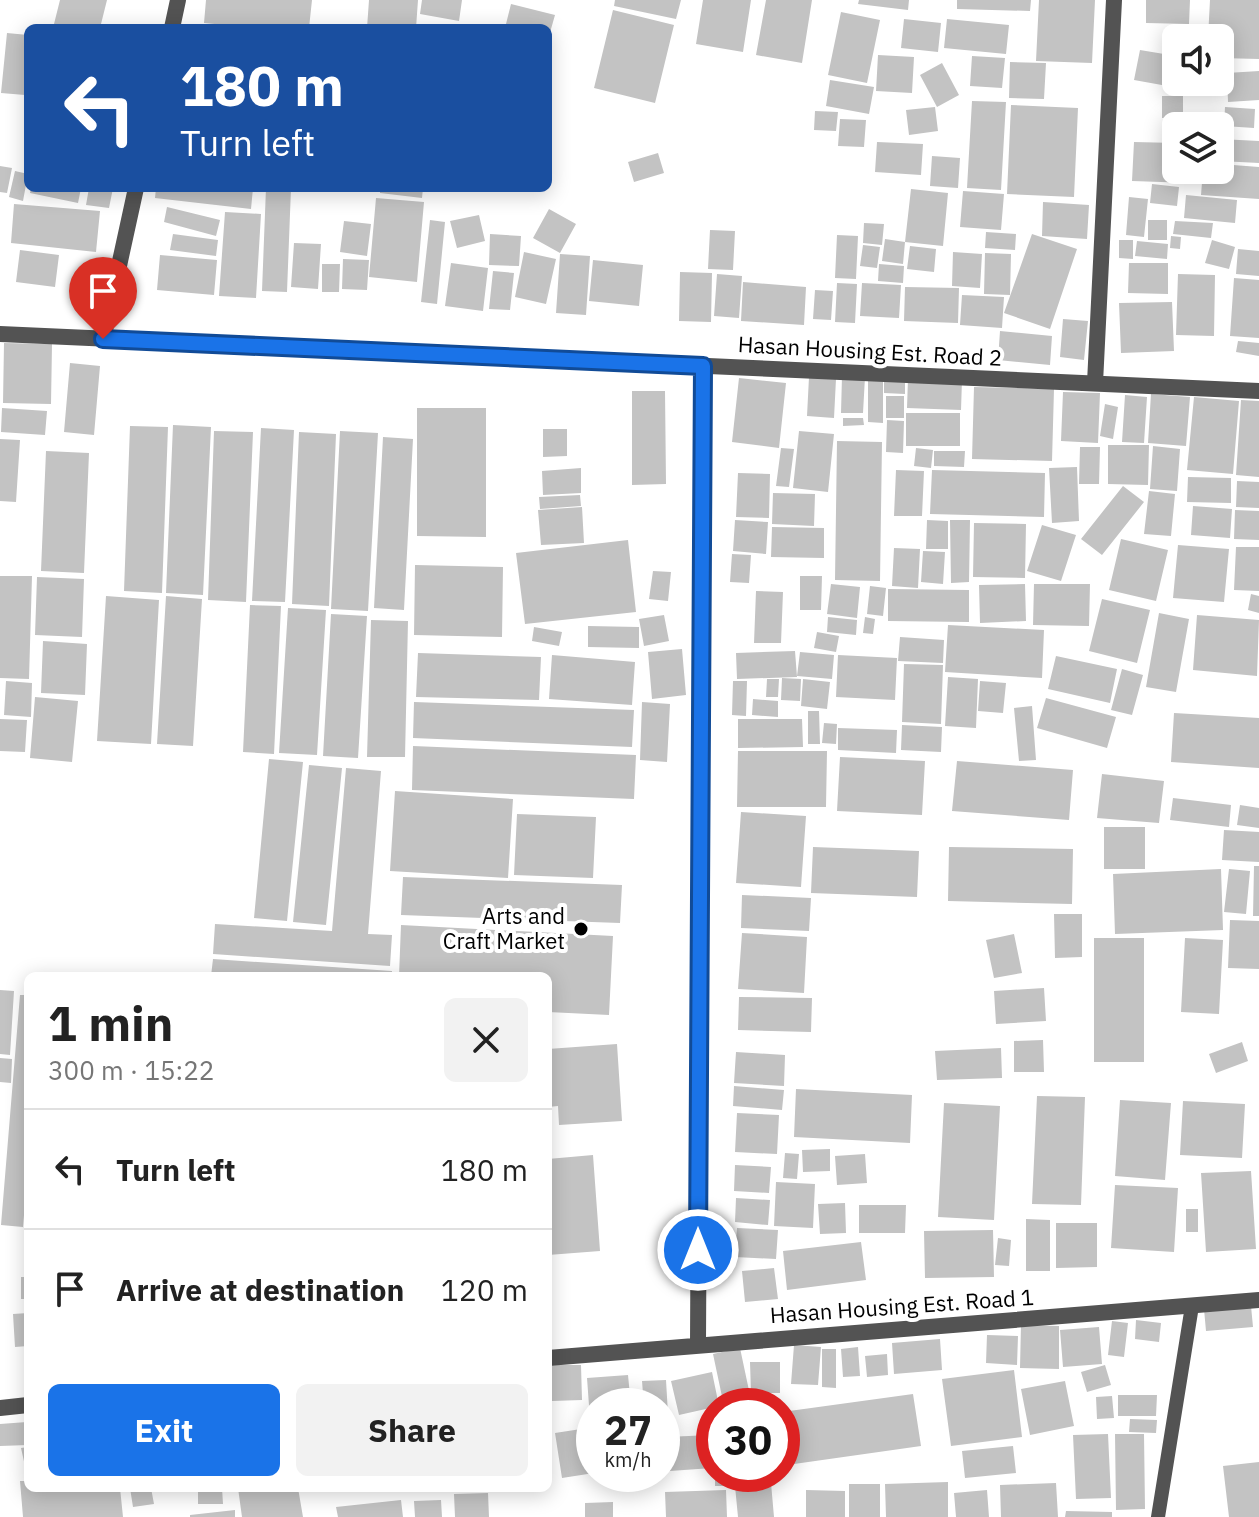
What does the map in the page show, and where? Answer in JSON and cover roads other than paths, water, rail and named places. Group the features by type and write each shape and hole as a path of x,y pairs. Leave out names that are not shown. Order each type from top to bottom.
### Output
{"street":[{"path":"173,24 178,0"},
{"path":"1095,383 1114,0"},
{"path":"103,339 135,192"},
{"name":"Hasan Housing Est. Road 2","path":"0,334 1259,391"},
{"path":"698,1344 703,366"},
{"name":"Hasan Housing Est. Road 1","path":"552,1358 1259,1300"},
{"path":"0,1408 24,1405"}],"lane":[{"path":"1158,1517 1192,1306"}],"place":[{"name":"Arts and Craft Market","path":"581,929"}]}
